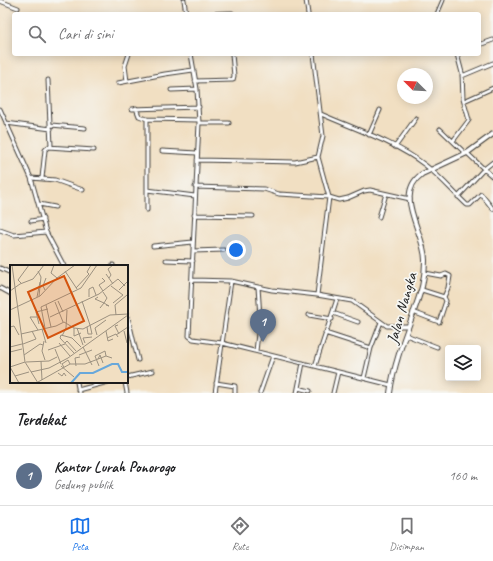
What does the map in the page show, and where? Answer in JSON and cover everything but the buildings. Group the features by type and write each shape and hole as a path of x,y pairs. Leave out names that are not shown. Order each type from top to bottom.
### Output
{"street":[{"path":"184,0 186,12"},
{"path":"306,0 308,12"},
{"path":"438,12 443,0"},
{"path":"0,1 18,8"},
{"path":"481,44 493,40"},
{"path":"127,81 126,66 128,56"},
{"path":"191,56 197,89 199,122 189,336 193,339 222,343 391,385"},
{"path":"195,81 232,80 234,76 232,56"},
{"path":"313,56 323,136 318,158 329,197 317,295"},
{"path":"453,141 469,120 464,102 462,76 457,56"},
{"path":"462,76 493,63"},
{"path":"118,83 193,70"},
{"path":"48,80 50,91 51,146"},
{"path":"464,102 493,88"},
{"path":"171,90 197,89"},
{"path":"132,109 199,107"},
{"path":"136,108 139,116 147,119 229,123"},
{"path":"369,135 380,110"},
{"path":"0,112 31,178 46,232 63,265"},
{"path":"321,114 395,147 431,170 458,197 470,206 480,195 482,195 493,209"},
{"path":"395,147 416,118"},
{"path":"147,119 147,210"},
{"path":"6,123 85,128"},
{"path":"440,129 492,176"},
{"path":"491,135 493,140"},
{"name":"Jalan Nangka","path":"390,393 408,326 422,290 425,273 424,249 409,193 412,184 416,179 466,153 491,135"},
{"path":"42,178 45,150 51,146 94,150"},
{"path":"162,151 197,153"},
{"path":"197,160 295,162 318,158"},
{"path":"458,197 484,169 493,162"},
{"path":"31,178 55,180 83,190"},
{"path":"195,187 264,189 279,194 329,197 344,200 367,190 410,199"},
{"path":"147,190 195,196"},
{"path":"379,217 386,194"},
{"path":"39,204 56,207"},
{"path":"194,215 253,216"},
{"path":"31,221 42,219"},
{"path":"0,230 14,235 46,232"},
{"path":"153,246 194,242"},
{"path":"193,250 224,250"},
{"path":"166,260 193,261"},
{"path":"0,268 10,273"},
{"path":"413,312 439,322 446,301 444,297 448,288 450,276 446,274 441,276 425,273"},
{"path":"192,280 231,281 258,287 317,295 357,303 381,322 394,327 408,326"},
{"path":"215,393 231,281"},
{"path":"256,352 259,334 258,287"},
{"path":"0,288 10,293"},
{"path":"422,290 444,297"},
{"path":"316,366 325,333 332,319 337,299"},
{"path":"333,314 358,322"},
{"path":"309,315 332,319"},
{"path":"128,317 138,360"},
{"path":"364,378 371,348 381,322"},
{"path":"325,333 371,348"},
{"path":"406,335 437,347"},
{"path":"260,393 273,356"},
{"path":"297,393 303,363"},
{"path":"128,377 153,372"},
{"path":"333,393 338,372"},
{"path":"79,392 105,383"},
{"path":"125,383 127,393"},
{"path":"216,383 235,386 235,393"},
{"path":"298,388 310,392"}],"place":[{"name":"Kantor Lurah Ponorogo","path":"263,342"}]}
